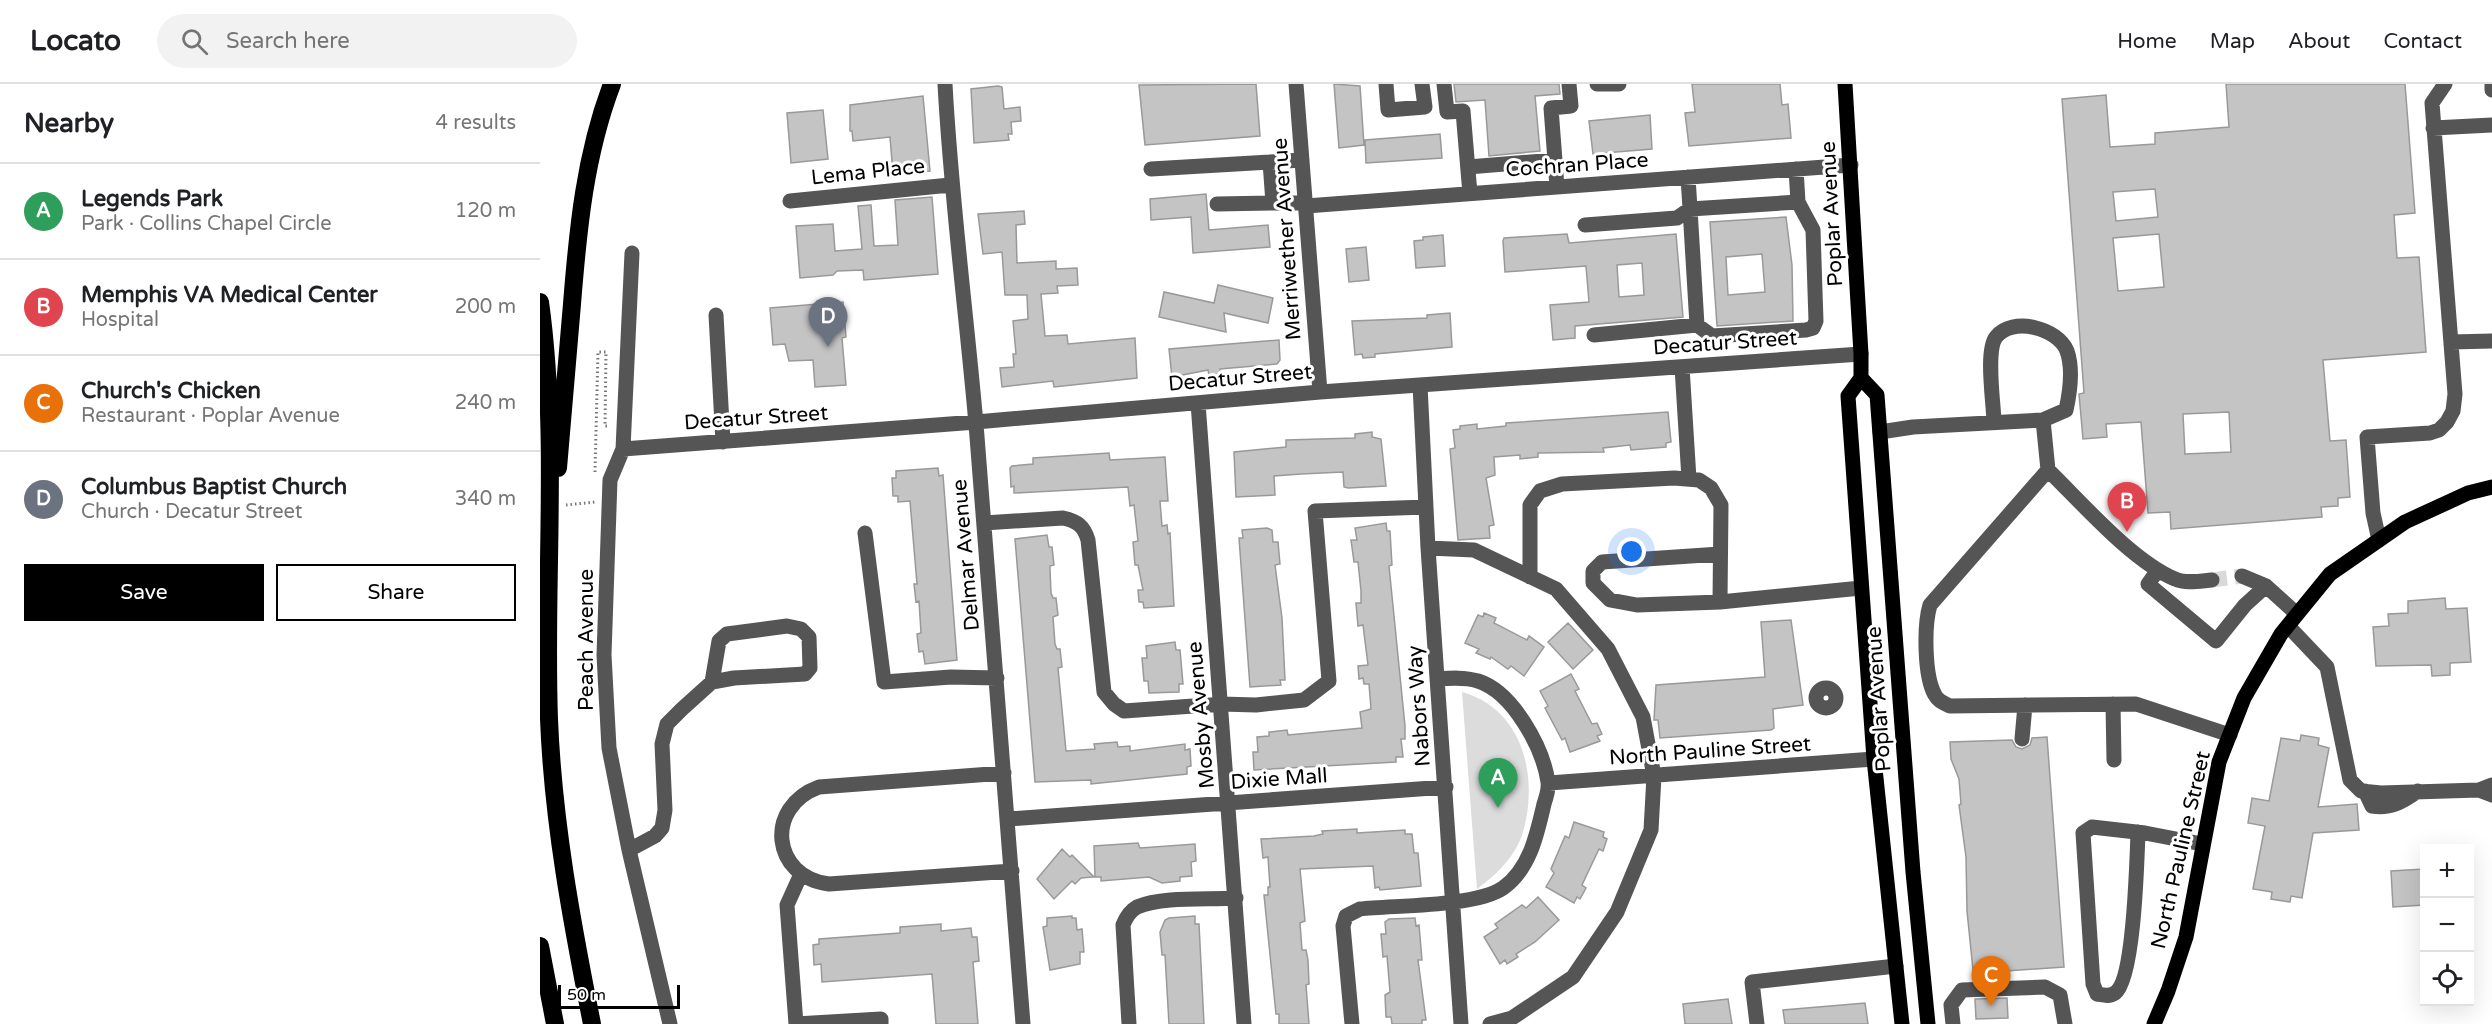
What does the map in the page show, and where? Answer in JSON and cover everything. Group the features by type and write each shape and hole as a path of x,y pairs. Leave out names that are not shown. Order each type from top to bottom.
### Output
{"highway":[{"path":"547,605 579,223 587,165 600,115 612,84"},
{"path":"540,302 547,401 549,719 558,837 592,1024"},
{"path":"540,946 555,1024"}],"main road":[{"name":"Poplar Avenue","path":"1845,84 1862,378 1848,396 1874,759 1902,1024"},
{"name":"Poplar Avenue","path":"1862,378 1878,395 1913,872 1928,1024"},
{"name":"North Pauline Street","path":"2154,1024 2186,937 2219,762 2244,698 2292,620 2330,574 2405,522 2468,493 2492,487"}],"street":[{"name":"Delmar Avenue","path":"945,84 950,185 959,240 976,422 1023,1024"},
{"name":"Merriwether Avenue","path":"1296,84 1320,392"},
{"path":"1386,84 1388,110 1425,107 1422,84"},
{"path":"1444,84 1447,112 1463,111 1470,194"},
{"path":"1557,187 1551,108 1571,106 1569,84"},
{"path":"1597,84 1619,84"},
{"path":"2379,540 2373,513 2367,437 2430,433 2439,430 2453,411 2455,394 2432,103 2445,84"},
{"path":"2492,84 2492,90"},
{"path":"2433,128 2492,125"},
{"path":"1151,169 1302,160"},
{"path":"1468,167 1555,160"},
{"path":"1270,162 1273,202"},
{"name":"Cochran Place","path":"1217,204 1273,202 1306,205 1851,165"},
{"path":"1594,335 1698,326 1712,336 1813,328 1816,321 1813,230 1798,202 1796,169"},
{"path":"1688,177 1698,326"},
{"name":"Lema Place","path":"790,201 950,185"},
{"path":"1585,225 1677,218 1690,209 1798,202"},
{"name":"Peach Avenue","path":"632,253 623,449 610,480 604,655 609,748 629,850 670,1024"},
{"path":"716,315 723,442"},
{"path":"1880,432 1912,427 1994,423 2050,419 2066,410 2070,389 2067,350 2054,335 2031,327 2012,327 1996,337 1991,351 1994,423"},
{"path":"2451,342 2492,340"},
{"name":"Decatur Street","path":"623,449 976,422 1320,392 1861,354"},
{"path":"1682,367 1689,478"},
{"name":"Nabors Way","path":"1420,385 1428,548 1461,1024"},
{"name":"Mosby Avenue","path":"1198,403 1230,804 1244,1024"},
{"path":"2043,420 2048,470 2116,536 2158,570 2177,580 2212,580"},
{"path":"2048,470 1930,605 1926,619 1930,682 1939,701 1950,706 2113,704 2149,707 2229,735"},
{"path":"1530,577 1530,505 1540,491 1562,484 1689,478 1699,480 1711,488 1720,505 1720,602"},
{"path":"984,523 1063,518 1074,521 1085,530 1088,540 1104,692 1114,704 1124,711 1221,704 1256,705 1304,700 1329,681 1315,511 1426,507"},
{"path":"865,533 884,682 951,677 997,678"},
{"path":"1428,548 1474,550 1556,589 1608,649 1643,717 1654,776 1651,830 1617,912 1573,977 1512,1018 1490,1024"},
{"path":"1720,554 1602,562 1593,571 1593,583 1610,600 1637,605 1720,602 1861,588"},
{"path":"2158,570 2148,584 2216,641 2245,605 2266,586"},
{"path":"2242,576 2266,586 2327,667 2350,780 2365,791 2381,794 2488,790"},
{"path":"629,850 655,836 662,828 665,810 662,744 667,724 712,682 734,678 805,674 810,668 809,637 801,629 787,626 727,634 719,641 712,682"},
{"path":"1352,1024 1342,926 1346,916 1360,909 1475,900 1502,888 1521,870 1536,839 1549,783 1533,738 1517,711 1501,695 1480,681 1460,678 1438,679"},
{"path":"2113,704 2114,760"},
{"path":"2022,739 2025,705"},
{"name":"North Pauline Street","path":"1549,783 1874,759"},
{"path":"1004,773 819,787 797,799 786,813 781,834 787,857 801,874 806,879 829,884 1012,871"},
{"name":"Dixie Mall","path":"1008,819 1446,787"},
{"path":"2138,838 2133,927 2123,981 2116,993 2107,996 2097,994 2093,984 2083,833 2092,827 2201,849"},
{"path":"801,874 787,905 796,1024 880,1019 881,1024"},
{"path":"1129,1024 1123,925 1128,915 1137,908 1161,902 1236,898"},
{"path":"1757,1024 1752,982 1896,966"},
{"path":"1953,1024 1951,1005 1962,990 2045,987 2060,995 2064,1024"}],"path":[{"path":"595,480 598,352 606,352 604,426 625,425"},
{"path":"595,491 595,503"}],"shaded area":[{"path":"1462,692 1483,701 1500,713 1512,729 1527,768 1529,789 1523,832 1516,849 1498,871 1477,889"}],"building":[{"path":"1256,84 1260,136 1145,145 1139,85"},
{"path":"1334,84 1360,86 1364,145 1339,148"},
{"path":"1454,84 1559,84 1560,94 1535,96 1540,151 1489,156 1485,100 1456,102"},
{"path":"1692,84 1780,84 1782,105 1788,104 1791,138 1689,146 1685,113 1695,112"},
{"path":"2226,84 2405,84 2415,213 2394,215 2397,258 2419,257 2426,352 2323,360 2330,441 2346,440 2350,497 2338,498 2338,506 2321,507 2322,517 2171,529 2170,512 2148,513 2141,422 2106,424 2107,437 2083,439 2079,394 2084,393 2062,99 2106,95 2110,147 2155,144 2155,133 2229,127","holes":["2155,189 2158,217 2116,221 2113,192","2159,234 2164,287 2118,291 2113,238","2229,412 2231,452 2185,454 2183,414"]},
{"path":"1002,87 1004,109 1020,107 1021,121 1011,122 1012,134 1008,134 1009,140 974,143 971,89"},
{"path":"923,96 930,171 893,174 890,137 853,141 852,131 850,131 850,105"},
{"path":"823,110 828,159 791,163 787,113"},
{"path":"1650,115 1652,149 1593,154 1589,121"},
{"path":"1440,134 1442,158 1366,163 1365,140"},
{"path":"1206,194 1209,230 1268,225 1270,247 1193,253 1191,217 1151,220 1150,199"},
{"path":"932,197 938,274 864,280 863,270 837,271 833,275 800,278 796,226 833,224 835,251 862,249 858,206 871,205 874,246 898,245 895,200"},
{"path":"1024,211 1025,224 1016,225 1017,263 1056,261 1056,269 1077,268 1078,285 1057,286 1058,293 1041,294 1045,336 1067,335 1068,344 1135,338 1137,378 1054,387 1053,381 1002,387 1000,368 1014,367 1013,354 1016,354 1013,321 1028,319 1027,295 1005,295 1002,252 983,254 978,214"},
{"path":"1786,217 1792,265 1793,321 1717,326 1710,222","holes":["1762,254 1765,292 1728,295 1726,257"]},
{"path":"1567,234 1569,243 1676,234 1683,317 1575,326 1575,338 1553,340 1550,305 1589,302 1586,266 1505,272 1504,238","holes":["1642,263 1644,295 1619,297 1617,265"]},
{"path":"1443,235 1445,266 1416,268 1414,241 1423,240 1423,237"},
{"path":"1366,247 1369,280 1349,282 1346,249"},
{"path":"1218,285 1273,298 1268,323 1224,313 1226,332 1159,317 1164,292 1214,303"},
{"path":"843,302 846,337 842,338 846,385 815,387 813,360 789,361 785,344 773,345 770,308"},
{"path":"1450,313 1452,347 1375,354 1375,357 1363,358 1362,354 1355,355 1352,321 1427,318 1427,315"},
{"path":"1279,340 1280,360 1277,364 1220,369 1220,374 1209,375 1208,370 1172,377 1169,349"},
{"path":"1668,412 1671,442 1666,443 1666,447 1631,450 1630,445 1603,448 1604,452 1538,453 1538,457 1520,459 1520,455 1494,457 1495,475 1486,478 1494,525 1489,526 1490,538 1458,540 1450,449 1455,448 1453,430 1460,429 1460,426 1477,424 1477,429 1506,426 1506,423"},
{"path":"1372,432 1372,437 1381,439 1386,486 1344,487 1343,472 1301,474 1274,476 1275,495 1236,497 1234,452 1286,447 1286,440 1355,438 1355,434"},
{"path":"1109,453 1110,460 1165,457 1168,501 1160,501 1162,526 1167,525 1168,534 1170,533 1174,606 1144,608 1143,602 1139,602 1138,590 1143,590 1138,565 1135,565 1133,542 1138,541 1134,505 1130,506 1128,487 1014,493 1014,486 1011,487 1010,468 1033,464 1033,458"},
{"path":"938,468 939,476 943,475 957,660 925,664 923,651 919,652 917,634 921,633 919,601 916,602 914,584 917,584 910,501 898,502 898,496 893,496 892,478 896,478 896,471"},
{"path":"1386,523 1387,531 1390,531 1392,565 1389,566 1405,726 1405,739 1401,739 1403,757 1396,757 1396,762 1254,770 1253,752 1258,752 1257,737 1269,736 1269,732 1287,730 1288,735 1362,728 1360,712 1371,709 1369,684 1364,684 1363,678 1359,679 1358,666 1368,665 1363,625 1358,626 1356,603 1361,603 1361,591 1358,562 1354,562 1351,540 1357,540 1355,528"},
{"path":"1267,528 1272,530 1273,542 1278,542 1280,564 1275,565 1282,618 1285,680 1280,680 1281,685 1250,687 1239,538 1243,538 1242,530"},
{"path":"1047,535 1049,547 1052,547 1054,565 1050,566 1051,593 1053,598 1056,598 1058,615 1053,617 1055,644 1057,649 1060,649 1062,667 1058,668 1066,751 1095,749 1094,744 1117,742 1118,747 1130,746 1130,751 1185,744 1185,750 1190,749 1191,766 1187,767 1187,774 1091,784 1091,780 1035,782 1015,539"},
{"path":"2445,598 2446,609 2467,608 2471,662 2450,663 2450,675 2432,676 2431,665 2376,666 2373,627 2389,626 2388,614 2408,613 2408,601"},
{"path":"1484,613 1496,618 1494,623 1527,640 1529,636 1544,647 1524,676 1511,666 1508,669 1491,657 1490,659 1476,653 1479,649 1465,643 1478,615 1483,617"},
{"path":"1791,620 1803,705 1773,709 1774,728 1771,730 1660,738 1658,720 1654,720 1656,685 1765,677 1761,622"},
{"path":"1568,623 1593,650 1573,669 1548,642"},
{"path":"1175,642 1176,650 1180,650 1183,684 1179,684 1179,692 1149,693 1148,681 1144,681 1142,658 1147,658 1146,646"},
{"path":"1571,674 1579,689 1575,691 1592,724 1597,723 1602,734 1597,736 1600,741 1570,752 1565,738 1562,740 1545,708 1548,706 1540,691"},
{"path":"2301,735 2319,738 2318,745 2329,748 2318,807 2357,804 2359,830 2313,833 2302,898 2291,896 2290,902 2271,899 2272,892 2253,889 2265,826 2248,823 2252,798 2269,801 2281,738 2300,741"},
{"path":"2047,737 2064,967 2006,971 2006,979 1974,980 1967,911 1966,857 1959,805 1961,804 1959,779 1951,759 1950,742 2012,740 2016,747 2022,749 2030,745 2032,738"},
{"path":"1574,822 1604,832 1603,837 1607,839 1603,851 1599,849 1582,885 1586,888 1580,899 1577,897 1574,903 1546,887 1554,873 1551,869 1565,836 1569,838"},
{"path":"1357,829 1357,833 1405,830 1405,834 1412,834 1414,853 1418,853 1421,886 1380,890 1379,887 1375,888 1373,866 1300,869 1305,921 1300,923 1302,950 1306,950 1308,960 1309,984 1306,985 1309,1024 1279,1024 1279,1014 1276,1014 1264,895 1268,895 1268,887 1270,887 1268,857 1263,858 1261,839 1314,836 1323,834 1322,831"},
{"path":"1138,843 1140,848 1195,844 1196,861 1191,862 1192,876 1180,877 1180,881 1162,883 1149,877 1101,881 1101,877 1095,877 1094,846"},
{"path":"1062,849 1070,857 1072,855 1094,877 1081,878 1075,884 1072,881 1054,899 1037,879"},
{"path":"2420,869 2420,905 2393,907 2391,871"},
{"path":"1538,897 1559,920 1535,942 1516,954 1518,957 1507,964 1505,960 1500,964 1484,937 1498,928 1495,924 1522,905 1526,908"},
{"path":"1072,916 1076,918 1077,930 1082,929 1084,952 1080,952 1080,964 1050,970 1043,927 1047,926 1047,918"},
{"path":"1195,916 1195,924 1199,924 1204,1024 1169,1024 1165,955 1162,955 1160,932 1165,920 1169,918"},
{"path":"1415,918 1416,926 1419,925 1422,960 1418,960 1426,1020 1422,1020 1422,1024 1392,1024 1391,1017 1386,1017 1385,995 1390,992 1387,956 1383,957 1381,934 1386,934 1385,922 1389,919"},
{"path":"941,924 941,931 971,928 972,937 977,937 979,961 973,962 978,1024 936,1024 932,974 822,982 821,964 814,965 813,945 819,944 819,939 900,933 900,927"},
{"path":"2007,998 2008,1018 1976,1019 1975,999"},
{"path":"1728,999 1732,1024 1685,1024 1683,1004"},
{"path":"1865,1003 1868,1024 1785,1024 1783,1010"}],"tunnel":[{"path":"2212,580 2242,576"}],"place":[{"name":"Columbus Baptist Church","path":"828,347"},
{"name":"Memphis VA Medical Center","path":"2127,532"},
{"name":"Legends Park","path":"1498,808"},
{"name":"Church's Chicken","path":"1991,1006"}]}
